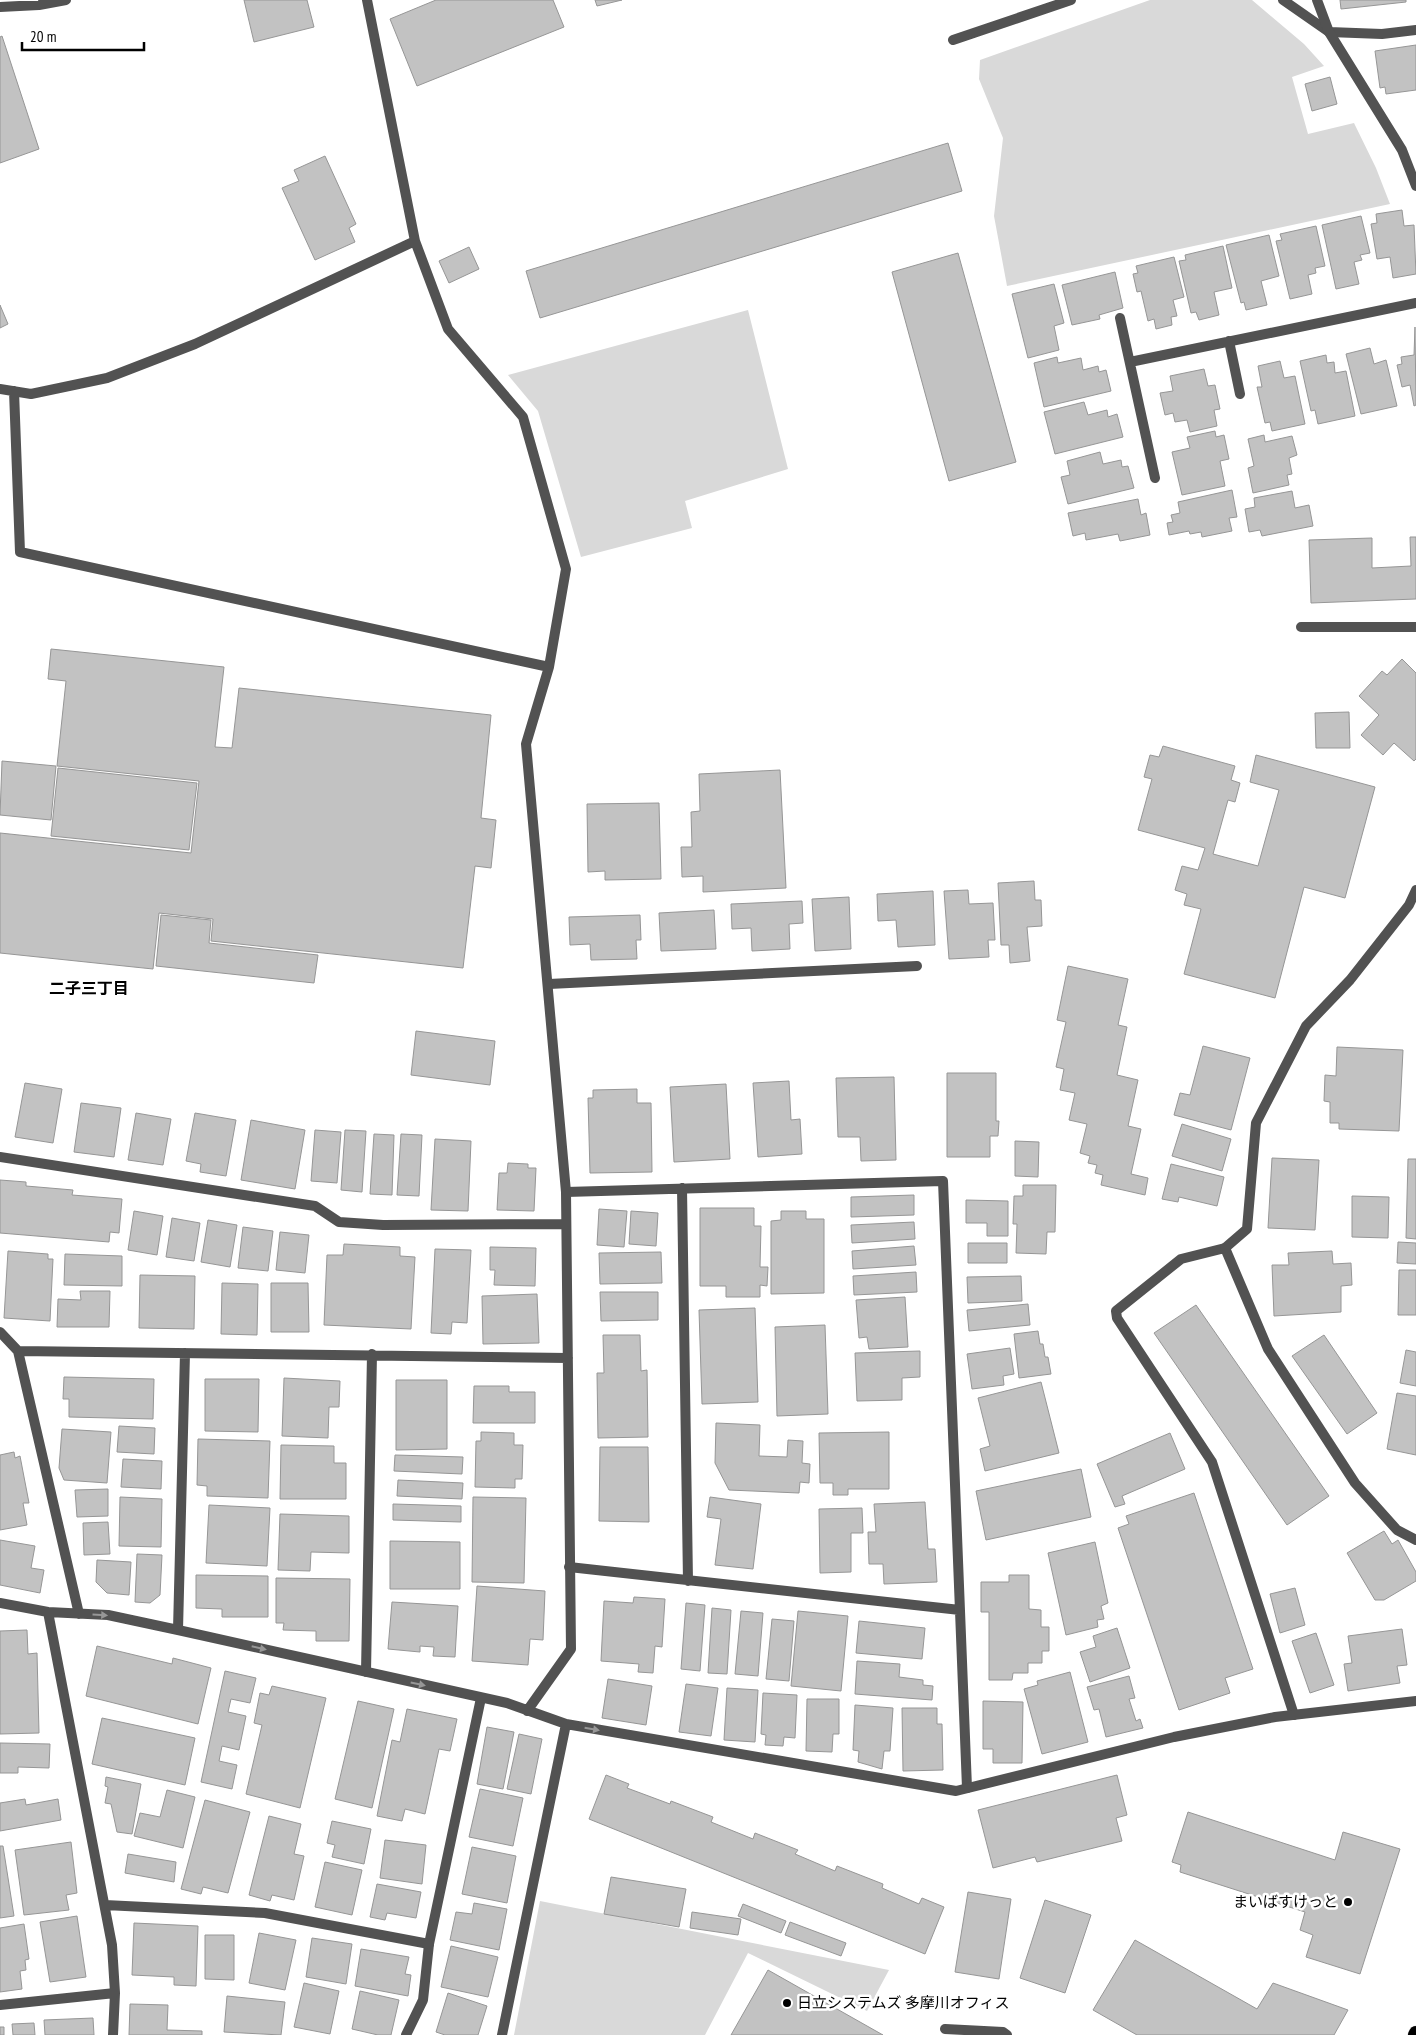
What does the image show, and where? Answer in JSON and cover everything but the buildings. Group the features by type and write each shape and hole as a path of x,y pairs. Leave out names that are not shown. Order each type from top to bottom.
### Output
{"street":[{"path":"0,7 39,5 66,0"},
{"path":"367,0 415,241 448,329 523,417 566,569 549,667 526,744 549,984 566,1192 571,1649 527,1711"},
{"path":"953,40 1071,0"},
{"path":"1283,0 1329,32 1382,34 1416,30"},
{"path":"1317,0 1329,32 1402,150 1416,186"},
{"path":"0,389 31,394 107,378 195,344 415,241"},
{"path":"1130,362 1416,303"},
{"path":"1120,318 1155,478"},
{"path":"1228,341 1240,394"},
{"path":"14,391 20,552 549,667"},
{"path":"1301,627 1416,627"},
{"path":"1294,1715 1212,1462 1116,1318 1116,1311 1182,1259 1225,1248 1247,1229 1256,1122 1306,1026 1350,980 1409,905 1416,890"},
{"path":"549,984 917,966"},
{"path":"0,1157 315,1206 339,1222 383,1225 566,1224"},
{"path":"566,1192 943,1182 967,1788"},
{"path":"682,1188 688,1581"},
{"path":"1225,1248 1268,1349 1356,1483 1397,1530 1416,1540"},
{"path":"0,1332 18,1351 79,1614"},
{"path":"18,1351 372,1354 568,1358"},
{"path":"178,1630 185,1353"},
{"path":"366,1672 372,1354"},
{"path":"569,1567 960,1610"},
{"path":"0,1603 48,1612 108,1615 508,1703 566,1724 956,1791 1174,1737 1294,1715 1416,1701"},
{"path":"48,1612 112,1946 115,1993 113,2035"},
{"path":"406,2035 423,2000 428,1944 481,1698"},
{"path":"502,2035 566,1724"},
{"path":"105,1905 265,1913 428,1944"},
{"path":"0,2005 115,1993"},
{"path":"945,2029 1003,2032 1007,2035"}],"shaded area":[{"path":"1150,0 1252,0 1304,44 1324,66 1292,77 1308,134 1354,123 1376,168 1390,204 1007,286 994,216 1003,138 979,79 980,60"},
{"path":"748,310 788,469 685,501 692,528 581,557 538,411 508,375"},
{"path":"540,1901 889,1970 867,2011 748,1953 705,2035 514,2035"}],"place":[{"name":"まいばすけっと","path":"1348,1902"},
{"name":"日立システムズ 多摩川オフィス","path":"787,2003"}],"district":[{"name":"二子三丁目","path":"89,988"}]}
